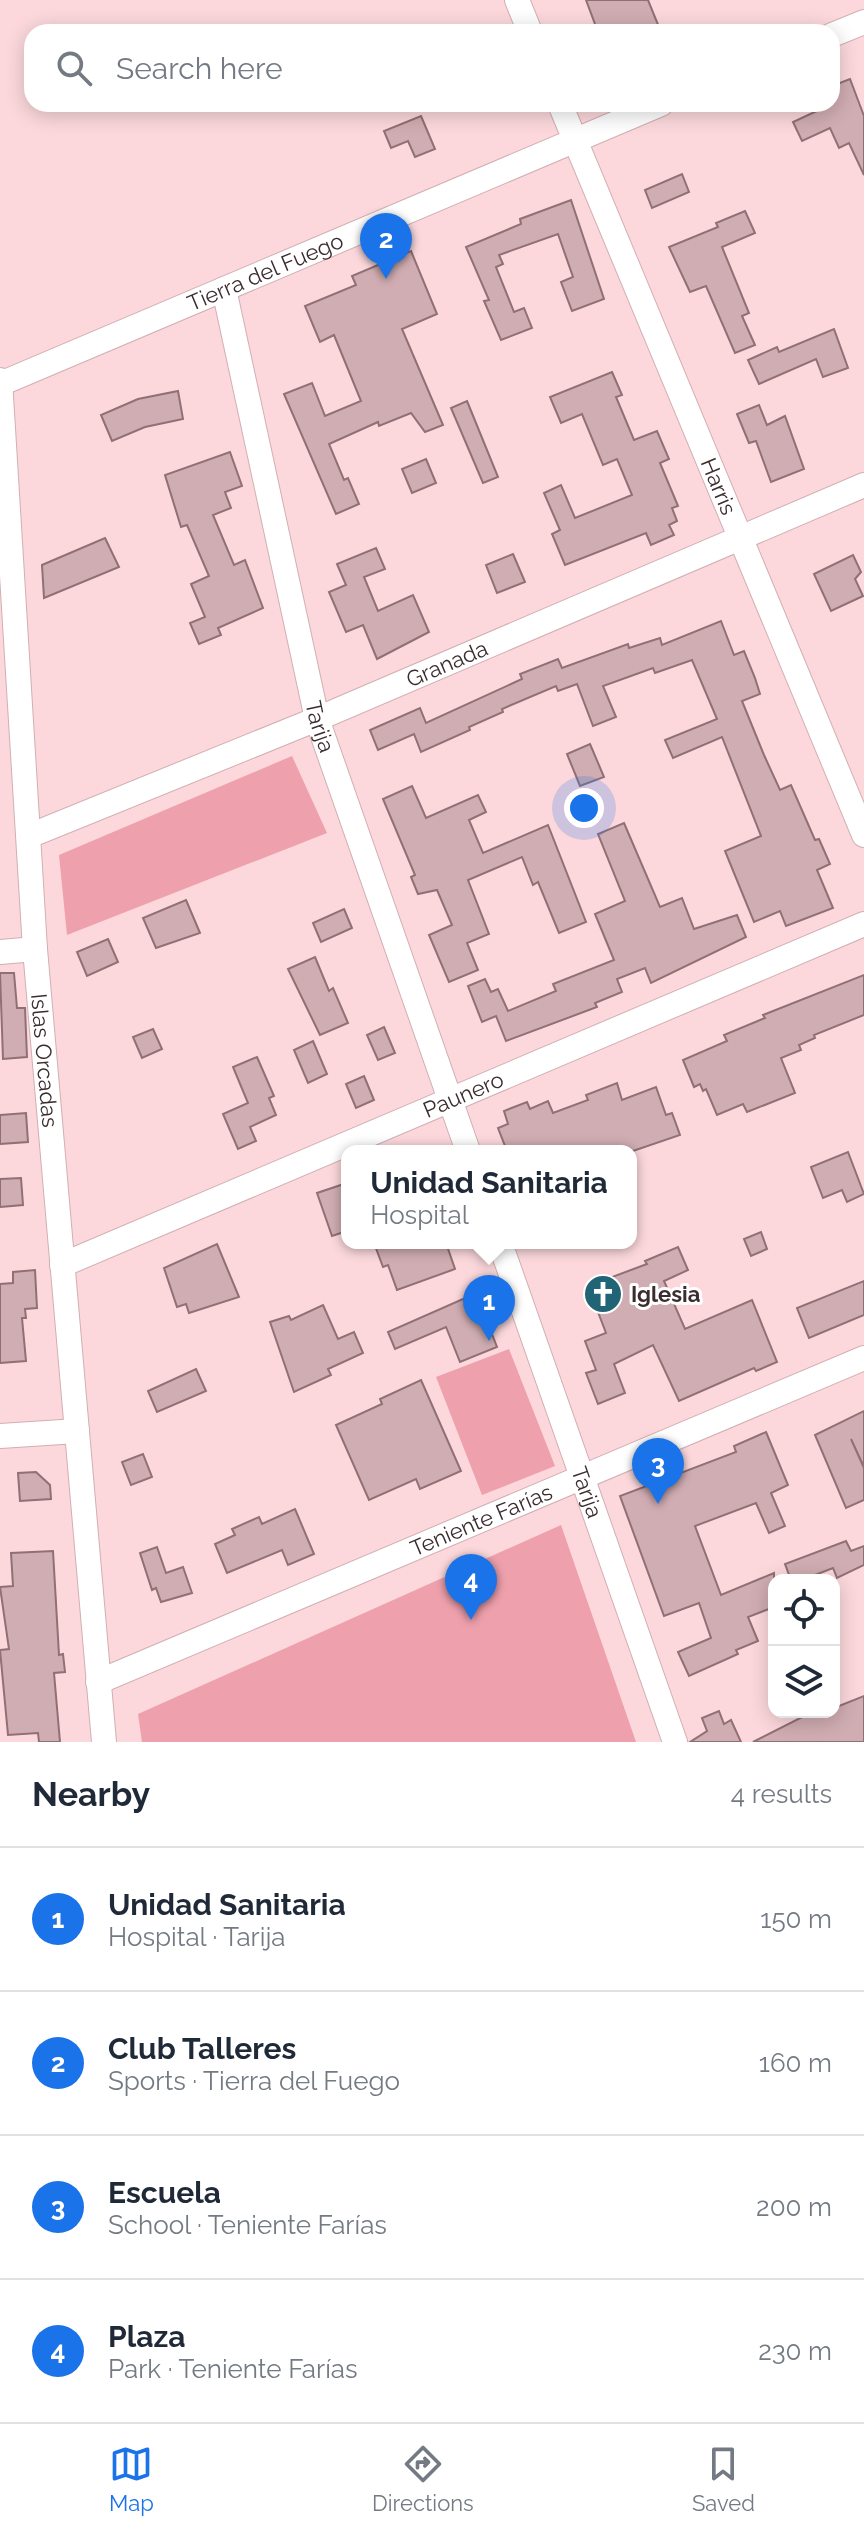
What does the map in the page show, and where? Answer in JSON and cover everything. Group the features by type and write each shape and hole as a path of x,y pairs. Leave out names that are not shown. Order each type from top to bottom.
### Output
{"street":[{"path":"517,0 527,24"},
{"path":"840,32 864,22"},
{"name":"Harris","path":"563,112 864,835"},
{"name":"Tierra del Fuego","path":"1,383 641,112"},
{"name":"Tarija","path":"224,289 317,719 466,1145"},
{"name":"Islas Orcadas","path":"1,383 35,949 104,1742"},
{"name":"Granada","path":"29,836 317,719 864,485"},
{"name":"Paunero","path":"346,1145 864,924"},
{"path":"0,952 35,949"},
{"name":"Paunero","path":"62,1265 341,1147"},
{"name":"Tarija","path":"502,1249 675,1742"},
{"name":"Teniente Farías","path":"98,1682 581,1475 864,1358"},
{"path":"0,1436 77,1431"}],"shaded area":[{"path":"292,756 327,833 67,935 59,855"},
{"path":"509,1349 555,1466 482,1495 436,1377"},
{"path":"561,1525 636,1742 142,1742 138,1714"}],"building":[{"path":"586,0 648,0 658,24 595,24"},
{"path":"850,79 864,116 864,175 849,143 839,148 830,128 802,141 793,122 815,112 840,112 840,83"},
{"path":"421,116 435,149 415,157 408,141 391,148 384,131"},
{"path":"682,174 689,192 652,208 645,190"},
{"path":"571,200 604,299 572,311 561,282 573,277 558,234 499,255 503,264 496,267 514,312 524,308 532,328 501,340 484,301 489,300 466,247 521,224 520,219"},
{"path":"745,211 755,233 722,247 749,313 742,316 755,345 735,353 706,286 690,292 669,247 718,227 716,223"},
{"path":"411,251 437,314 402,329 443,425 425,432 411,413 379,426 378,422 329,444 344,480 348,478 359,504 336,514 284,394 312,383 325,416 361,401 334,335 320,342 305,306 356,285 352,276"},
{"path":"834,329 848,368 823,377 816,359 759,384 748,360 777,347 779,352"},
{"path":"612,372 622,395 616,397 634,440 657,431 669,459 660,463 678,506 672,508 677,521 669,525 674,535 651,545 646,533 565,565 552,534 560,530 544,493 561,485 575,518 632,495 617,459 603,465 582,414 561,423 550,397"},
{"path":"178,391 183,419 145,427 112,441 101,415 138,399"},
{"path":"467,401 498,477 483,483 451,408"},
{"path":"759,405 767,425 785,416 804,469 771,482 756,441 749,443 737,414"},
{"path":"230,452 242,486 225,492 231,508 213,515 234,565 245,560 263,608 218,628 221,635 199,644 190,623 205,617 191,584 209,576 187,525 181,527 165,475"},
{"path":"426,459 436,483 412,493 402,469"},
{"path":"105,538 119,567 44,598 42,565"},
{"path":"376,548 385,569 364,577 378,611 413,595 429,632 377,659 363,625 346,632 329,592 346,585 337,564"},
{"path":"513,554 525,582 497,593 486,565"},
{"path":"853,555 861,572 855,579 863,596 831,611 814,574"},
{"path":"721,621 734,655 744,651 755,678 760,694 742,701 764,755 780,790 791,785 815,840 819,839 830,864 817,870 833,908 786,926 780,911 754,922 725,851 761,836 722,737 673,758 665,740 717,719 692,660 655,673 653,668 603,686 616,717 593,726 577,684 558,691 556,686 502,709 503,712 469,727 470,730 421,752 414,734 378,750 370,730 420,708 426,723 522,679 520,674 558,659 562,668 628,644 629,648 660,638 662,645"},
{"path":"590,744 604,777 580,786 567,754"},
{"path":"412,786 426,818 478,795 486,812 469,820 483,853 548,825 586,922 559,933 538,882 533,885 522,857 468,880 489,934 467,943 478,970 449,982 429,935 452,925 437,890 418,894 411,877 415,875 383,799"},
{"path":"624,823 660,907 682,898 694,929 737,915 746,937 651,983 645,968 617,979 622,992 595,1003 597,1007 506,1041 496,1016 482,1022 468,986 485,979 491,992 498,989 508,1011 556,991 553,984 614,960 595,914 625,901 598,834"},
{"path":"186,900 200,933 156,948 143,918"},
{"path":"344,909 352,928 321,942 313,923"},
{"path":"108,939 118,962 87,976 77,952"},
{"path":"315,957 329,991 333,988 348,1023 320,1035 288,969"},
{"path":"0,973 14,973 17,1008 25,1008 27,1057 3,1059"},
{"path":"864,975 864,1015 814,1035 815,1038 799,1045 801,1050 781,1058 795,1093 747,1112 743,1104 717,1115 706,1089 703,1091 700,1084 694,1087 683,1060 727,1041 724,1035 765,1018 763,1015"},
{"path":"384,1027 395,1053 378,1060 367,1035"},
{"path":"153,1029 162,1049 142,1058 133,1037"},
{"path":"313,1041 327,1074 308,1083 294,1050"},
{"path":"257,1057 274,1096 269,1098 276,1115 250,1127 256,1141 238,1149 223,1114 248,1103 233,1067"},
{"path":"364,1076 374,1100 356,1108 346,1084"},
{"path":"617,1083 622,1100 656,1087 666,1115 672,1113 680,1135 637,1150 637,1145 505,1145 498,1128 508,1124 504,1111 527,1102 530,1109 548,1101 553,1113 588,1100 586,1095"},
{"path":"26,1113 28,1142 0,1144 0,1115"},
{"path":"848,1152 864,1194 847,1202 842,1190 823,1198 811,1167"},
{"path":"21,1178 23,1205 0,1207 0,1179"},
{"path":"341,1185 341,1233 332,1236 317,1193"},
{"path":"761,1232 767,1249 751,1256 744,1239"},
{"path":"217,1244 239,1297 189,1313 186,1304 177,1307 164,1268"},
{"path":"678,1247 688,1270 664,1281 685,1329 752,1300 777,1362 756,1371 754,1368 679,1401 653,1345 614,1364 625,1393 598,1404 586,1373 596,1370 585,1341 606,1333 588,1286 647,1264 645,1261"},
{"path":"376,1249 448,1249 455,1269 397,1290 388,1265 383,1267"},
{"path":"35,1270 37,1308 25,1309 26,1318 22,1318 26,1361 0,1363 0,1284 13,1283 13,1272"},
{"path":"864,1281 864,1315 809,1338 797,1308"},
{"path":"472,1295 477,1296 497,1347 460,1362 446,1327 395,1349 388,1332"},
{"path":"323,1305 338,1339 354,1332 363,1353 328,1369 331,1375 294,1392 270,1322 289,1316 291,1320"},
{"path":"196,1369 206,1391 157,1412 148,1391"},
{"path":"421,1380 461,1471 420,1489 416,1479 369,1500 336,1425 382,1404 380,1399"},
{"path":"864,1411 864,1467 851,1439 864,1468 864,1500 846,1508 815,1435"},
{"path":"766,1432 788,1485 771,1493 785,1526 769,1533 756,1503 695,1526 721,1595 768,1575 768,1609 748,1617 758,1641 736,1650 738,1654 689,1676 678,1652 711,1638 699,1603 664,1616 620,1496 736,1452 734,1446"},
{"path":"143,1454 152,1477 131,1485 122,1462"},
{"path":"36,1472 50,1485 51,1499 20,1501 18,1473"},
{"path":"295,1509 314,1554 288,1565 282,1550 227,1573 215,1544 235,1535 232,1529 259,1517 262,1524"},
{"path":"846,1541 851,1551 864,1546 864,1565 840,1577 833,1568 818,1574 789,1574 785,1564"},
{"path":"157,1547 166,1573 183,1567 192,1593 161,1602 156,1588 152,1590 140,1553"},
{"path":"53,1551 59,1655 63,1654 65,1672 54,1673 60,1742 39,1742 38,1733 8,1735 0,1650 9,1649 0,1587 13,1586 11,1553"},
{"path":"864,1696 864,1742 753,1742 800,1718 840,1718 840,1706"},
{"path":"719,1711 724,1724 731,1720 741,1742 690,1742 707,1731 702,1718"}],"place":[{"name":"Club Talleres","path":"386,279"},
{"name":"Iglesia","path":"603,1294"},
{"name":"Unidad Sanitaria","path":"489,1341"},
{"name":"Escuela","path":"658,1504"},
{"name":"Plaza","path":"471,1620"}]}
